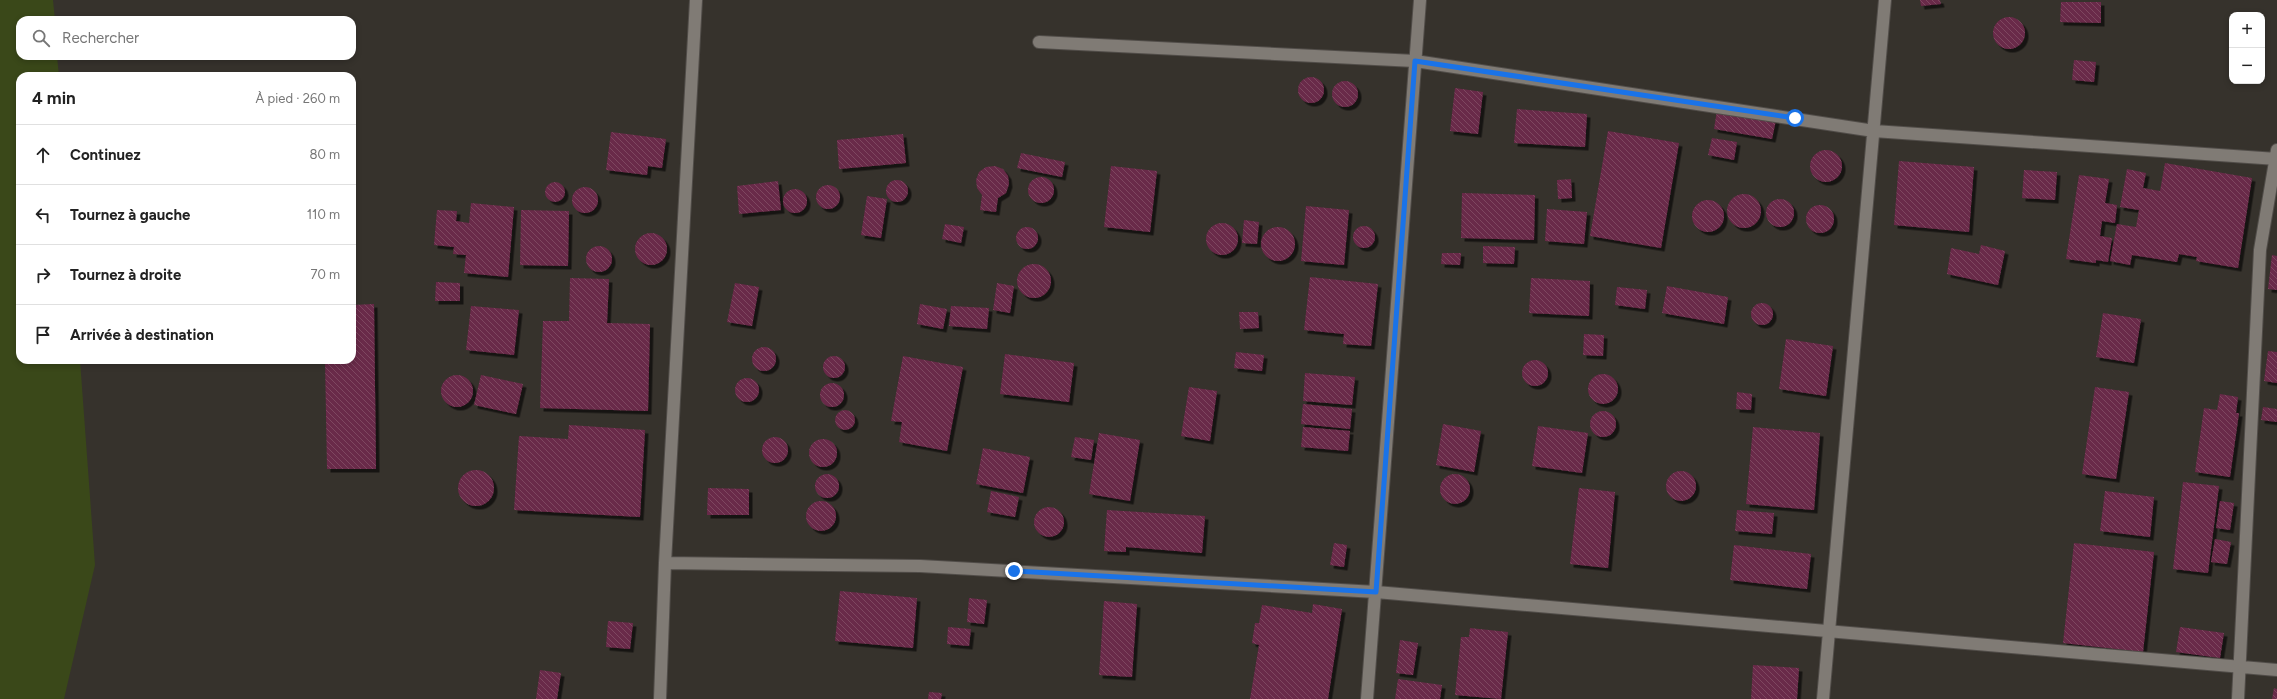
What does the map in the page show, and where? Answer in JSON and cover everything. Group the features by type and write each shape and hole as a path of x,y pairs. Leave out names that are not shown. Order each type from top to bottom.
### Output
{"street":[{"path":"660,699 665,563 696,0"},
{"path":"1367,699 1420,0"},
{"path":"1823,699 1885,0"},
{"path":"1039,42 1415,61 1874,130 2276,156 2260,250 2241,666 2238,699"},
{"path":"665,563 920,566 1376,592 2277,670"}],"green space":[{"path":"0,0 53,0 55,16 16,16 16,60 57,60 59,72 16,72 16,364 80,364 95,565 64,699 0,699"}],"building":[{"path":"1920,0 1940,0 1941,4 1921,6"},
{"path":"2061,2 2101,2 2101,23 2060,22"},
{"path":"2009,17 2015,18 2022,24 2025,33 2024,39 2018,46 2009,49 2003,48 1996,42 1993,33 1994,27 2000,20"},
{"path":"2074,60 2096,62 2094,82 2072,80"},
{"path":"1311,77 1320,81 1324,90 1320,99 1311,103 1302,99 1298,90 1302,81"},
{"path":"1345,81 1355,84 1358,94 1355,104 1345,107 1335,104 1332,94 1335,84"},
{"path":"1455,88 1483,92 1478,134 1450,131"},
{"path":"1517,109 1587,114 1585,147 1514,143"},
{"path":"1717,110 1776,120 1772,139 1714,129"},
{"path":"1608,131 1679,143 1661,248 1590,236"},
{"path":"611,132 666,139 662,168 648,166 647,175 606,170"},
{"path":"903,134 906,163 839,169 837,140"},
{"path":"1712,138 1737,142 1734,160 1708,155"},
{"path":"1823,150 1829,150 1839,157 1842,166 1841,172 1835,179 1829,182 1823,182 1813,175 1810,169 1810,163 1817,153"},
{"path":"1021,153 1065,162 1062,177 1017,168"},
{"path":"1899,161 1974,167 1969,232 1894,225"},
{"path":"2165,163 2252,178 2238,268 2196,261 2197,257 2179,254 2177,262 2132,255 2130,265 2110,261 2117,224 2136,227 2139,210 2120,207 2127,169 2146,173 2143,188 2160,191"},
{"path":"995,166 1003,169 1008,176 1009,184 1006,193 998,198 996,212 980,210 982,195 977,188 976,180 979,172 986,167"},
{"path":"1111,166 1157,171 1150,232 1104,227"},
{"path":"2024,170 2057,172 2055,200 2022,198"},
{"path":"2079,175 2109,179 2105,203 2117,205 2115,223 2102,221 2100,236 2112,238 2108,262 2096,260 2096,263 2066,259"},
{"path":"1041,177 1050,181 1054,190 1050,199 1041,203 1032,199 1028,190 1032,181"},
{"path":"1571,179 1572,198 1558,199 1557,180"},
{"path":"897,180 905,183 908,191 905,199 897,202 889,199 886,191 889,183"},
{"path":"778,181 781,210 739,214 737,186"},
{"path":"555,182 562,185 565,192 562,199 555,202 548,199 545,192 548,185"},
{"path":"828,185 833,186 839,192 839,202 833,208 828,209 823,208 817,202 816,197 817,192 823,186"},
{"path":"585,187 594,191 598,200 594,209 585,213 576,209 572,200 576,191"},
{"path":"795,189 800,190 806,196 806,206 800,212 795,213 790,212 784,206 783,201 784,196 790,190"},
{"path":"1462,193 1535,195 1534,240 1461,238"},
{"path":"1741,194 1747,194 1751,195 1758,201 1761,211 1760,218 1754,225 1747,228 1741,228 1737,227 1730,221 1727,214 1727,208 1728,204 1734,197"},
{"path":"867,196 887,199 881,238 861,235"},
{"path":"1780,199 1786,200 1790,203 1793,207 1793,219 1790,223 1786,226 1780,227 1774,226 1770,223 1767,219 1766,213 1767,207 1770,203 1774,200"},
{"path":"1708,200 1719,205 1724,216 1719,227 1708,232 1697,227 1692,216 1697,205"},
{"path":"471,203 514,207 508,277 464,273 466,255 453,254 454,247 434,245 437,210 457,211 456,221 469,223"},
{"path":"1820,205 1830,209 1834,219 1830,229 1820,233 1810,229 1806,219 1810,209"},
{"path":"1306,206 1349,210 1344,265 1301,261"},
{"path":"1547,209 1587,212 1584,244 1545,241"},
{"path":"521,210 569,211 568,266 520,265"},
{"path":"1244,220 1259,222 1257,244 1242,243"},
{"path":"1219,223 1225,223 1235,230 1238,239 1237,245 1231,252 1225,255 1219,255 1209,248 1206,242 1206,236 1213,226"},
{"path":"945,224 964,227 961,243 942,239"},
{"path":"1364,226 1372,229 1375,237 1372,245 1364,248 1356,245 1353,237 1356,229"},
{"path":"1023,227 1031,227 1038,234 1038,242 1031,249 1023,249 1016,242 1016,234"},
{"path":"1278,227 1284,228 1290,232 1294,238 1294,250 1290,256 1284,260 1278,261 1272,260 1266,256 1262,250 1261,244 1262,238 1266,232 1272,228"},
{"path":"648,233 654,233 664,240 667,249 666,255 660,262 654,265 648,265 638,258 635,252 635,246 642,236"},
{"path":"1981,245 2005,251 1998,285 1947,274 1951,248 1979,254"},
{"path":"599,246 608,250 612,259 608,268 599,272 590,268 586,259 590,250"},
{"path":"1483,246 1515,247 1514,264 1483,263"},
{"path":"1442,253 1461,253 1460,265 1441,264"},
{"path":"2272,255 2277,256 2277,290 2268,289"},
{"path":"1031,264 1037,264 1041,265 1048,271 1051,281 1050,288 1044,295 1037,298 1031,298 1027,297 1020,291 1017,284 1017,278 1018,274 1024,267"},
{"path":"1310,277 1378,284 1371,346 1343,344 1344,334 1304,330"},
{"path":"570,278 609,279 607,323 650,324 648,411 540,408 543,321 569,321"},
{"path":"1531,278 1590,281 1589,316 1529,313"},
{"path":"436,282 460,283 460,301 435,301"},
{"path":"735,283 759,287 752,326 727,322"},
{"path":"997,283 1014,286 1010,313 993,310"},
{"path":"1667,286 1728,297 1724,324 1662,313"},
{"path":"1617,287 1647,290 1645,309 1615,305"},
{"path":"1762,303 1766,304 1772,310 1772,318 1766,324 1762,325 1758,324 1752,318 1751,314 1752,310 1758,304"},
{"path":"374,304 376,469 327,469 325,364 356,364 356,305"},
{"path":"920,304 947,309 943,329 917,324"},
{"path":"471,306 519,310 514,355 466,350"},
{"path":"951,306 989,308 987,329 949,326"},
{"path":"1239,312 1258,312 1259,328 1240,329"},
{"path":"2103,313 2141,319 2134,363 2096,357"},
{"path":"1584,334 1604,335 1603,356 1583,355"},
{"path":"1786,339 1833,346 1826,396 1779,389"},
{"path":"764,347 773,350 776,359 773,368 764,371 755,368 752,359 755,350"},
{"path":"2268,351 2277,352 2277,383 2264,381"},
{"path":"1236,352 1264,355 1262,371 1234,368"},
{"path":"1005,354 1074,363 1069,402 1000,394"},
{"path":"834,356 842,359 845,367 842,375 834,378 826,375 823,367 826,359"},
{"path":"903,356 963,367 947,451 899,442 902,422 891,421"},
{"path":"1535,360 1544,364 1548,373 1544,382 1535,386 1526,382 1522,373 1526,364"},
{"path":"1305,373 1355,377 1352,405 1303,401"},
{"path":"1603,374 1613,379 1618,389 1613,399 1603,404 1593,399 1588,389 1593,379"},
{"path":"457,375 466,378 470,382 473,391 470,400 466,404 457,407 448,404 444,400 441,391 444,382 448,378"},
{"path":"481,375 523,384 516,414 474,405"},
{"path":"747,378 756,381 759,390 756,399 747,402 738,399 735,390 738,381"},
{"path":"832,383 841,386 844,395 841,404 832,407 823,404 820,395 823,386"},
{"path":"1189,387 1217,391 1210,441 1181,436"},
{"path":"2095,387 2129,392 2116,479 2082,474"},
{"path":"1737,392 1752,394 1751,410 1736,409"},
{"path":"2220,394 2238,397 2236,413 2239,413 2230,477 2195,472 2204,408 2217,410"},
{"path":"1303,404 1352,409 1350,429 1301,424"},
{"path":"2263,407 2277,409 2277,422 2261,420"},
{"path":"845,410 852,413 855,420 852,427 845,430 838,427 835,420 838,413"},
{"path":"1603,411 1612,415 1616,424 1612,433 1603,437 1594,433 1590,424 1594,415"},
{"path":"1443,424 1481,431 1474,472 1436,465"},
{"path":"569,425 645,430 640,517 514,510 519,436 568,439"},
{"path":"1538,426 1588,433 1582,473 1532,466"},
{"path":"1303,427 1350,431 1348,451 1301,447"},
{"path":"1753,427 1820,433 1814,510 1746,504"},
{"path":"1099,433 1140,440 1130,501 1089,494"},
{"path":"775,437 785,440 788,450 785,460 775,463 765,460 762,450 765,440"},
{"path":"1075,437 1094,440 1091,460 1071,457"},
{"path":"823,439 833,443 837,453 833,463 823,467 813,463 809,453 813,443"},
{"path":"983,448 1030,457 1023,493 976,484"},
{"path":"480,470 489,475 493,481 493,495 489,501 480,506 472,506 463,501 459,495 458,484 463,475 469,471"},
{"path":"1681,471 1692,475 1696,486 1692,497 1681,501 1670,497 1666,486 1670,475"},
{"path":"827,474 832,475 838,481 838,491 832,497 827,498 822,497 816,491 815,486 816,481 822,475"},
{"path":"1455,474 1461,475 1469,483 1469,495 1461,503 1455,504 1449,503 1441,495 1440,489 1441,483 1449,475"},
{"path":"2183,482 2219,486 2208,573 2173,569"},
{"path":"708,488 749,489 749,515 707,515"},
{"path":"1579,488 1615,492 1608,568 1570,564"},
{"path":"991,491 1019,497 1015,517 987,512"},
{"path":"2105,491 2154,497 2150,537 2100,531"},
{"path":"821,501 827,502 835,510 835,522 827,530 821,531 815,530 807,522 806,516 807,510 815,502"},
{"path":"2220,501 2234,503 2230,530 2216,528"},
{"path":"1049,507 1060,511 1064,522 1060,533 1049,537 1038,533 1034,522 1038,511"},
{"path":"1107,510 1205,516 1202,553 1126,547 1126,552 1104,551"},
{"path":"1737,510 1774,513 1772,534 1735,531"},
{"path":"2215,539 2231,542 2227,564 2211,562"},
{"path":"1334,543 1347,545 1344,567 1330,565"},
{"path":"2074,543 2154,552 2143,652 2063,643"},
{"path":"1734,545 1811,554 1807,589 1730,580"},
{"path":"840,591 917,598 913,648 835,641"},
{"path":"969,598 987,600 984,624 967,622"},
{"path":"1104,601 1137,604 1132,677 1099,675"},
{"path":"1313,604 1342,609 1328,699 1250,699 1259,645 1252,643 1255,623 1259,623 1262,605 1312,613"},
{"path":"608,621 633,623 630,649 606,647"},
{"path":"948,627 971,629 969,646 947,644"},
{"path":"2180,627 2224,633 2220,658 2176,652"},
{"path":"1470,628 1508,632 1501,699 1455,695 1461,637 1469,637"},
{"path":"1400,640 1418,643 1413,675 1396,673"},
{"path":"1753,665 1799,668 1797,699 1751,699"},
{"path":"540,670 561,673 557,699 536,699"},
{"path":"1398,679 1442,685 1440,699 1395,699"},
{"path":"2274,688 2277,689 2277,699 2272,699"},
{"path":"929,692 942,693 941,699 928,699"}],"route":[{"path":"1014,571 1376,592 1415,61 1795,118"}]}
